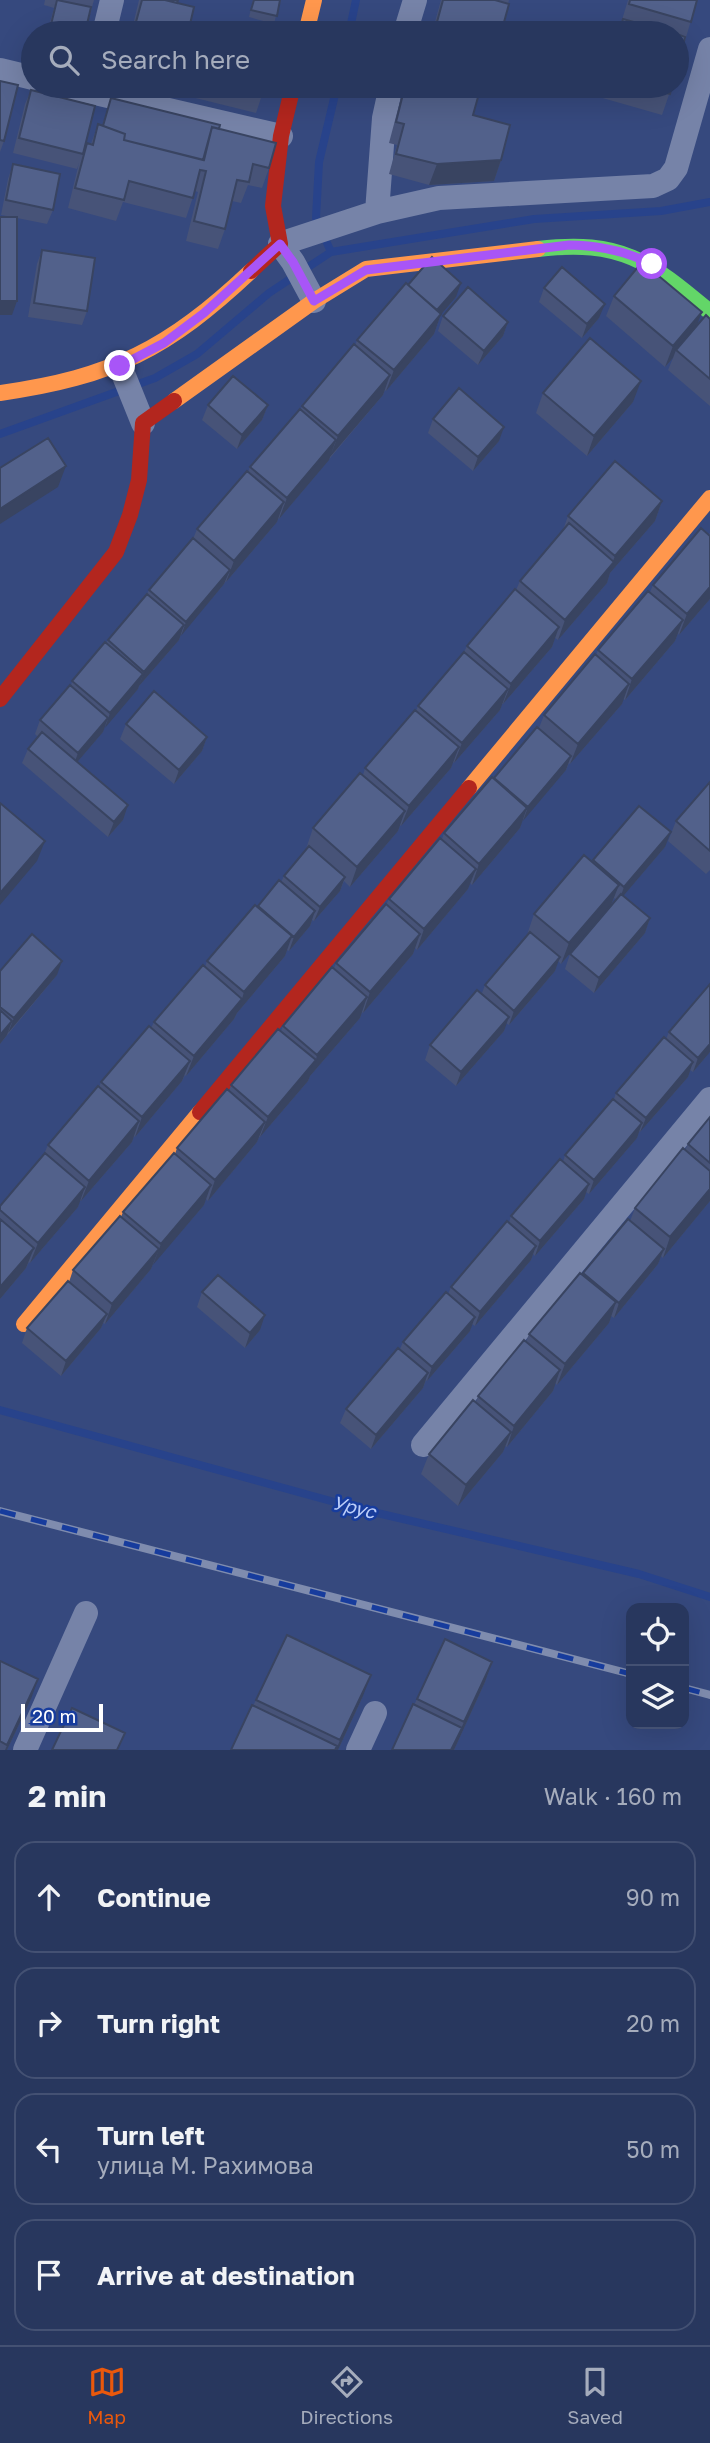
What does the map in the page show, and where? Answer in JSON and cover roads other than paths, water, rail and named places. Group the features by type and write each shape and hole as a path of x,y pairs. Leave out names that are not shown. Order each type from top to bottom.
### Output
{"street":[{"path":"107,21 112,0"},
{"path":"309,21 314,0"},
{"path":"409,21 415,0"},
{"path":"0,393 47,388 85,379 120,366 164,343 304,237 377,212 439,198 653,186 668,179 676,168 710,49"},
{"path":"0,71 21,75"},
{"path":"127,98 281,136"},
{"path":"290,98 281,136 273,206 286,253 314,301"},
{"path":"377,212 384,118 388,98"},
{"path":"143,424 314,301 366,270 569,245 591,245 634,255 652,264 710,312"},
{"path":"0,699 116,552 130,515 139,480 143,424 120,366"},
{"path":"24,1324 710,498"},
{"path":"423,1445 710,1099"},
{"path":"25,1750 86,1613"},
{"path":"358,1750 375,1713"}],"waterway":[{"path":"352,21 356,0"},
{"path":"331,252 316,218 319,162 334,98"},
{"path":"0,434 155,378 197,354 269,293 331,252 534,219 661,211 710,202"},
{"name":"Урус","path":"0,1410 360,1509 639,1574 710,1597"}],"railway":[{"path":"0,1511 626,1673"},
{"path":"689,1689 710,1695"}]}
